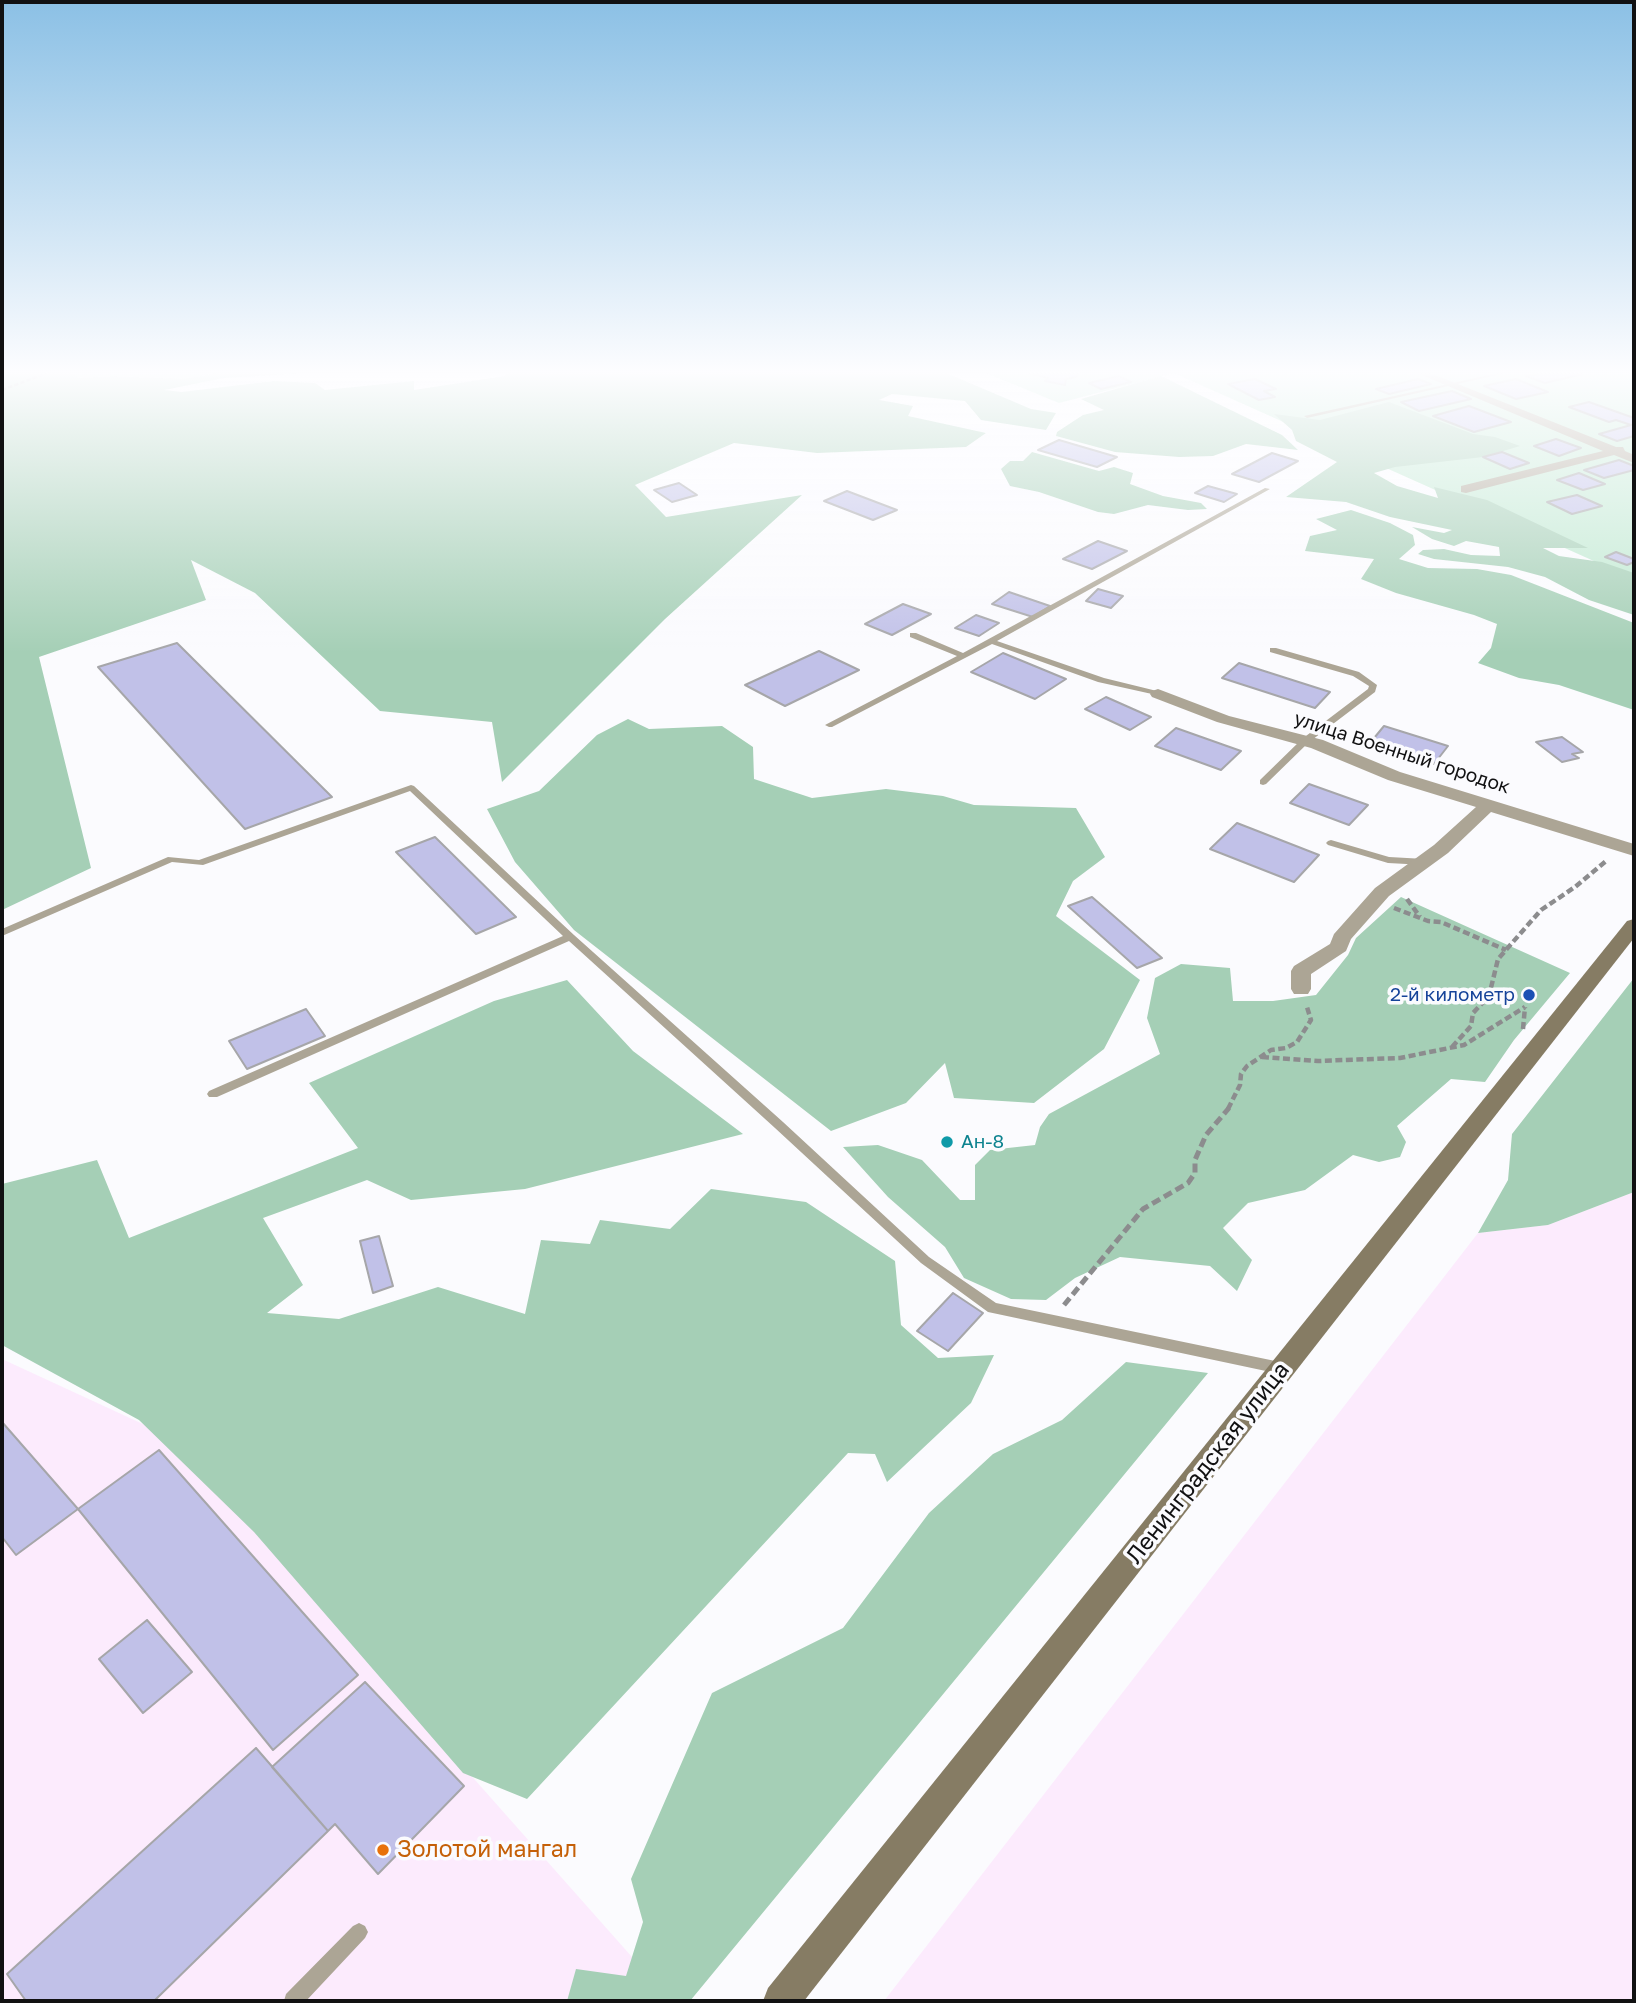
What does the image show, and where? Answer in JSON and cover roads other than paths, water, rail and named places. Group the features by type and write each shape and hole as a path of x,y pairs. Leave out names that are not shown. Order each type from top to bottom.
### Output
{"main road":[{"name":"Ленинградская улица","path":"781,2001 1634,925"}],"street":[{"path":"1466,489 1554,466"},
{"name":"улица Военный городок","path":"1158,695 1223,719 1305,741 1394,776 1629,848"},
{"path":"1301,989 1301,971 1339,947 1341,938 1373,901 1459,834 1489,804"}],"lane":[{"path":"829,725 964,656 1267,489"},
{"path":"913,635 964,656"},
{"path":"991,641 1101,680 1158,695"},
{"path":"1263,782 1305,741 1372,690 1373,685 1356,674 1273,650"},
{"path":"2,933 171,859 200,863 411,788 570,937 828,1168 926,1260 993,1308 1283,1369"},
{"path":"1331,844 1388,860 1425,862"},
{"path":"214,1094 570,937"},
{"path":"293,2001 359,1932"}],"place":[{"name":"2-й километр","path":"1529,995"},
{"name":"Ан-8","path":"947,1142"},
{"name":"Золотой мангал","path":"383,1850"}]}
